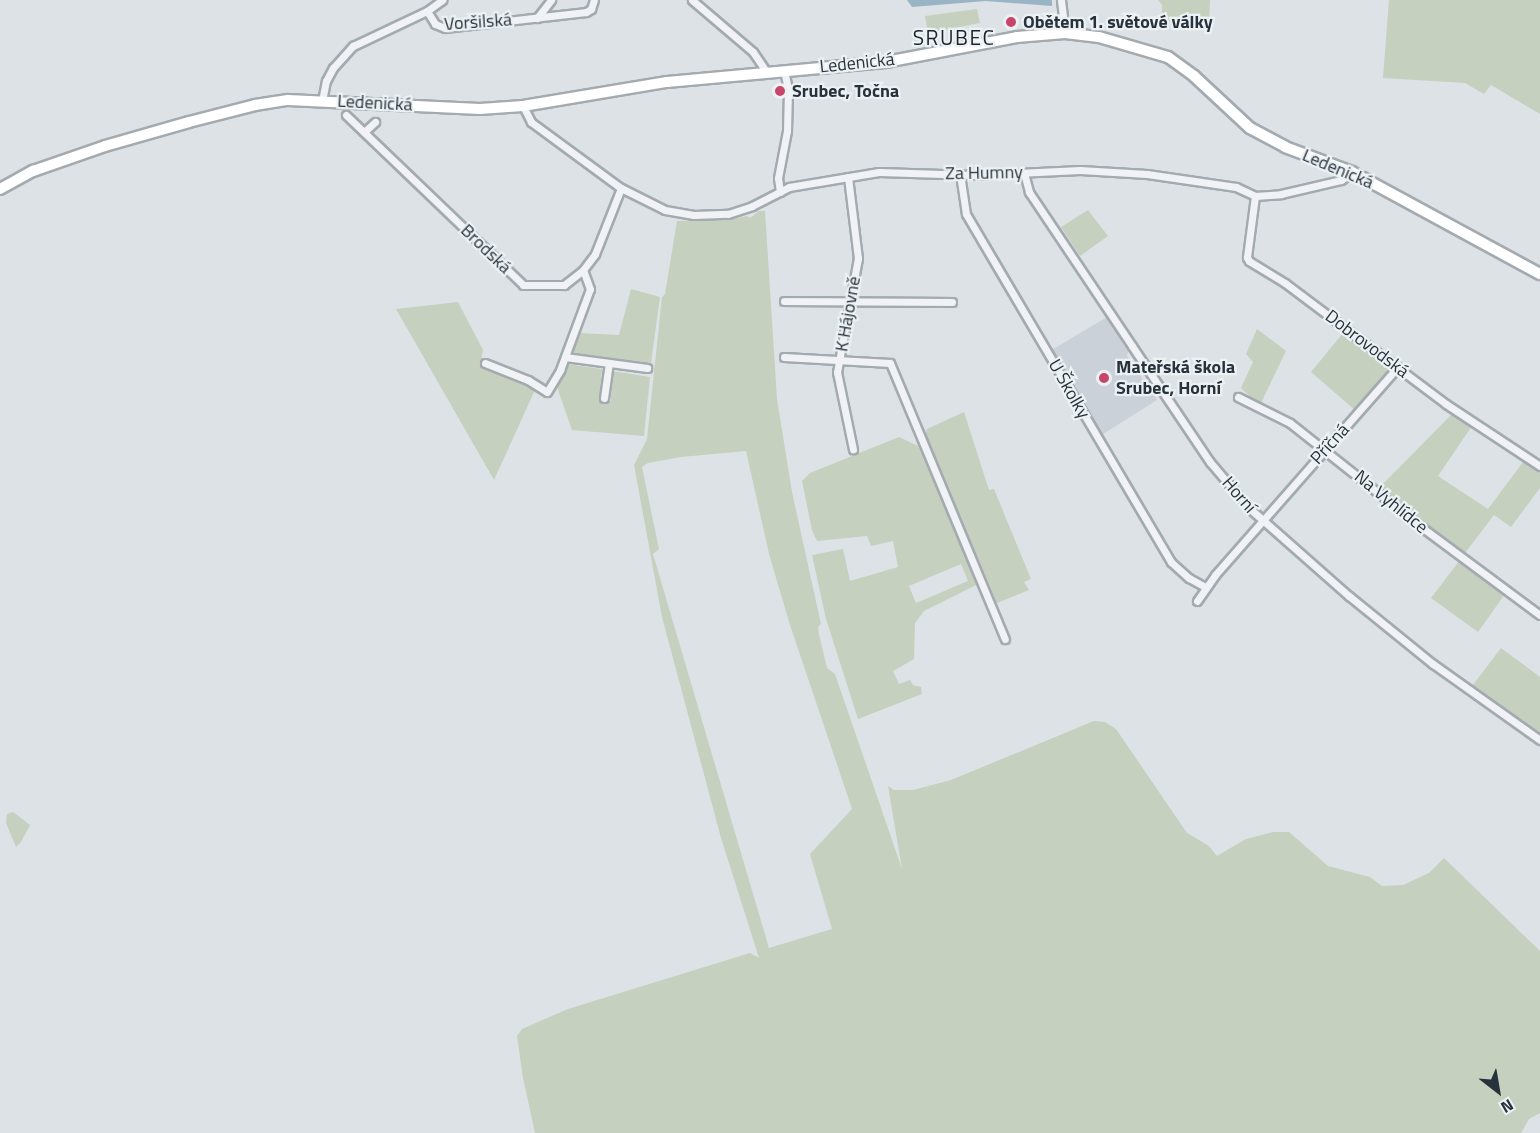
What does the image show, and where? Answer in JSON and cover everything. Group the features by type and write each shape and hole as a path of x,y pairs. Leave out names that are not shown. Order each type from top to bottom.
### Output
{"main road":[{"name":"Ledenická","path":"0,189 33,171 105,146 255,105 288,100 480,109 523,106 667,82 766,71 886,62 1017,37 1065,33 1099,37 1168,57 1194,76 1250,128 1286,147 1352,172 1540,274"}],"street":[{"path":"322,101 326,81 346,52 361,41 427,11 442,0"},
{"name":"Voršilská","path":"537,18 551,0"},
{"name":"Voršilská","path":"427,11 435,24 445,28 586,12 591,9 594,0"},
{"path":"692,0 753,52 766,71"},
{"path":"1061,0 1065,33"},
{"path":"780,192 778,178 787,131 788,88 784,70"},
{"path":"523,106 531,122 621,188"},
{"name":"Brodská","path":"346,115 523,285 564,285 583,270 595,254 621,188"},
{"path":"364,132 375,122"},
{"name":"Za Humny","path":"621,188 665,210 694,215 728,214 800,185 879,172 960,174 1080,170 1147,174 1236,187 1255,196 1281,194 1341,180 1352,172"},
{"name":"Horní","path":"1024,173 1029,192 1204,452 1262,520 1433,664 1540,740"},
{"name":"U Školky","path":"960,174 966,214 1171,562 1179,571 1205,587"},
{"name":"K Hájovně","path":"848,177 858,258 837,372 853,449"},
{"name":"Dobrovodská","path":"1255,196 1247,257 1249,261 1285,283 1496,439 1540,466"},
{"path":"485,363 528,380 547,392 565,357 590,289 583,270"},
{"path":"784,301 952,302"},
{"path":"565,357 647,368"},
{"path":"784,357 890,363 1005,639"},
{"path":"604,398 609,363"},
{"name":"Příčná","path":"1197,601 1205,587 1262,520 1398,367"},
{"name":"Na Vyhlídce","path":"1238,397 1290,423 1416,523 1540,615"}],"shaded area":[{"name":"Mateřská škola Srubec, Horní","path":"1107,317 1129,349 1127,356 1157,400 1100,436 1050,351"}],"green space":[{"path":"1158,0 1210,0 1209,23 1181,26 1170,23 1162,12 1162,5"},
{"path":"1389,0 1540,0 1540,114 1491,85 1484,94 1465,83 1383,78"},
{"path":"977,9 980,23 928,33 925,16"},
{"path":"1088,210 1108,236 1080,256 1061,227"},
{"path":"759,211 765,211 777,399 792,492 821,624 818,627 819,634 827,668 835,674 902,869 888,786 894,790 913,790 951,780 1094,721 1105,722 1116,729 1187,833 1209,846 1217,856 1246,839 1273,832 1289,832 1328,866 1370,877 1382,886 1403,885 1429,873 1444,858 1540,951 1540,1113 1529,1119 1521,1133 535,1133 517,1036 522,1029 568,1009 750,953 759,958 721,838 662,617 634,465 647,439 662,297 665,294 677,221 728,220 747,216 750,218","holes":["746,451 769,554 790,625 852,809 810,854 832,929 769,948 653,554 659,549 642,467 648,463 681,457"]},
{"path":"631,289 660,297 651,363 571,353 579,333 619,335"},
{"path":"458,302 483,350 480,365 535,390 494,480 396,309"},
{"path":"1257,329 1286,351 1261,403 1257,403 1241,388 1253,362 1246,354"},
{"path":"1344,332 1391,368 1356,411 1311,372"},
{"path":"566,364 602,369 599,401 611,401 612,371 650,377 644,436 572,430 556,384"},
{"path":"964,412 989,490 994,489 1031,579 1024,582 1029,590 997,603 925,436 927,429"},
{"path":"1452,414 1472,426 1438,476 1488,509 1523,462 1540,473 1540,488 1511,527 1494,515 1465,553 1379,488"},
{"path":"899,437 918,446 978,584 924,611 915,623 914,659 893,671 899,684 910,680 913,685 921,687 922,694 858,719 826,619 812,555 843,549 850,581 898,567 893,541 871,546 867,536 817,541 812,530 802,481 810,473","holes":["961,564 968,581 916,603 909,586"]},
{"path":"1460,560 1505,594 1478,632 1431,598"},
{"path":"1501,648 1540,677 1540,733 1473,685"},
{"path":"13,812 30,825 16,847 6,823 7,814"}],"water":[{"path":"907,0 1052,0 1052,6 986,1 912,7"}],"place":[{"name":"Obětem 1. světové války","path":"1011,22"},
{"name":"Srubec, Točna","path":"780,91"},
{"name":"Mateřská škola Srubec, Horní","path":"1104,378"}],"district":[{"name":"SRUBEC","path":"954,37"}]}
